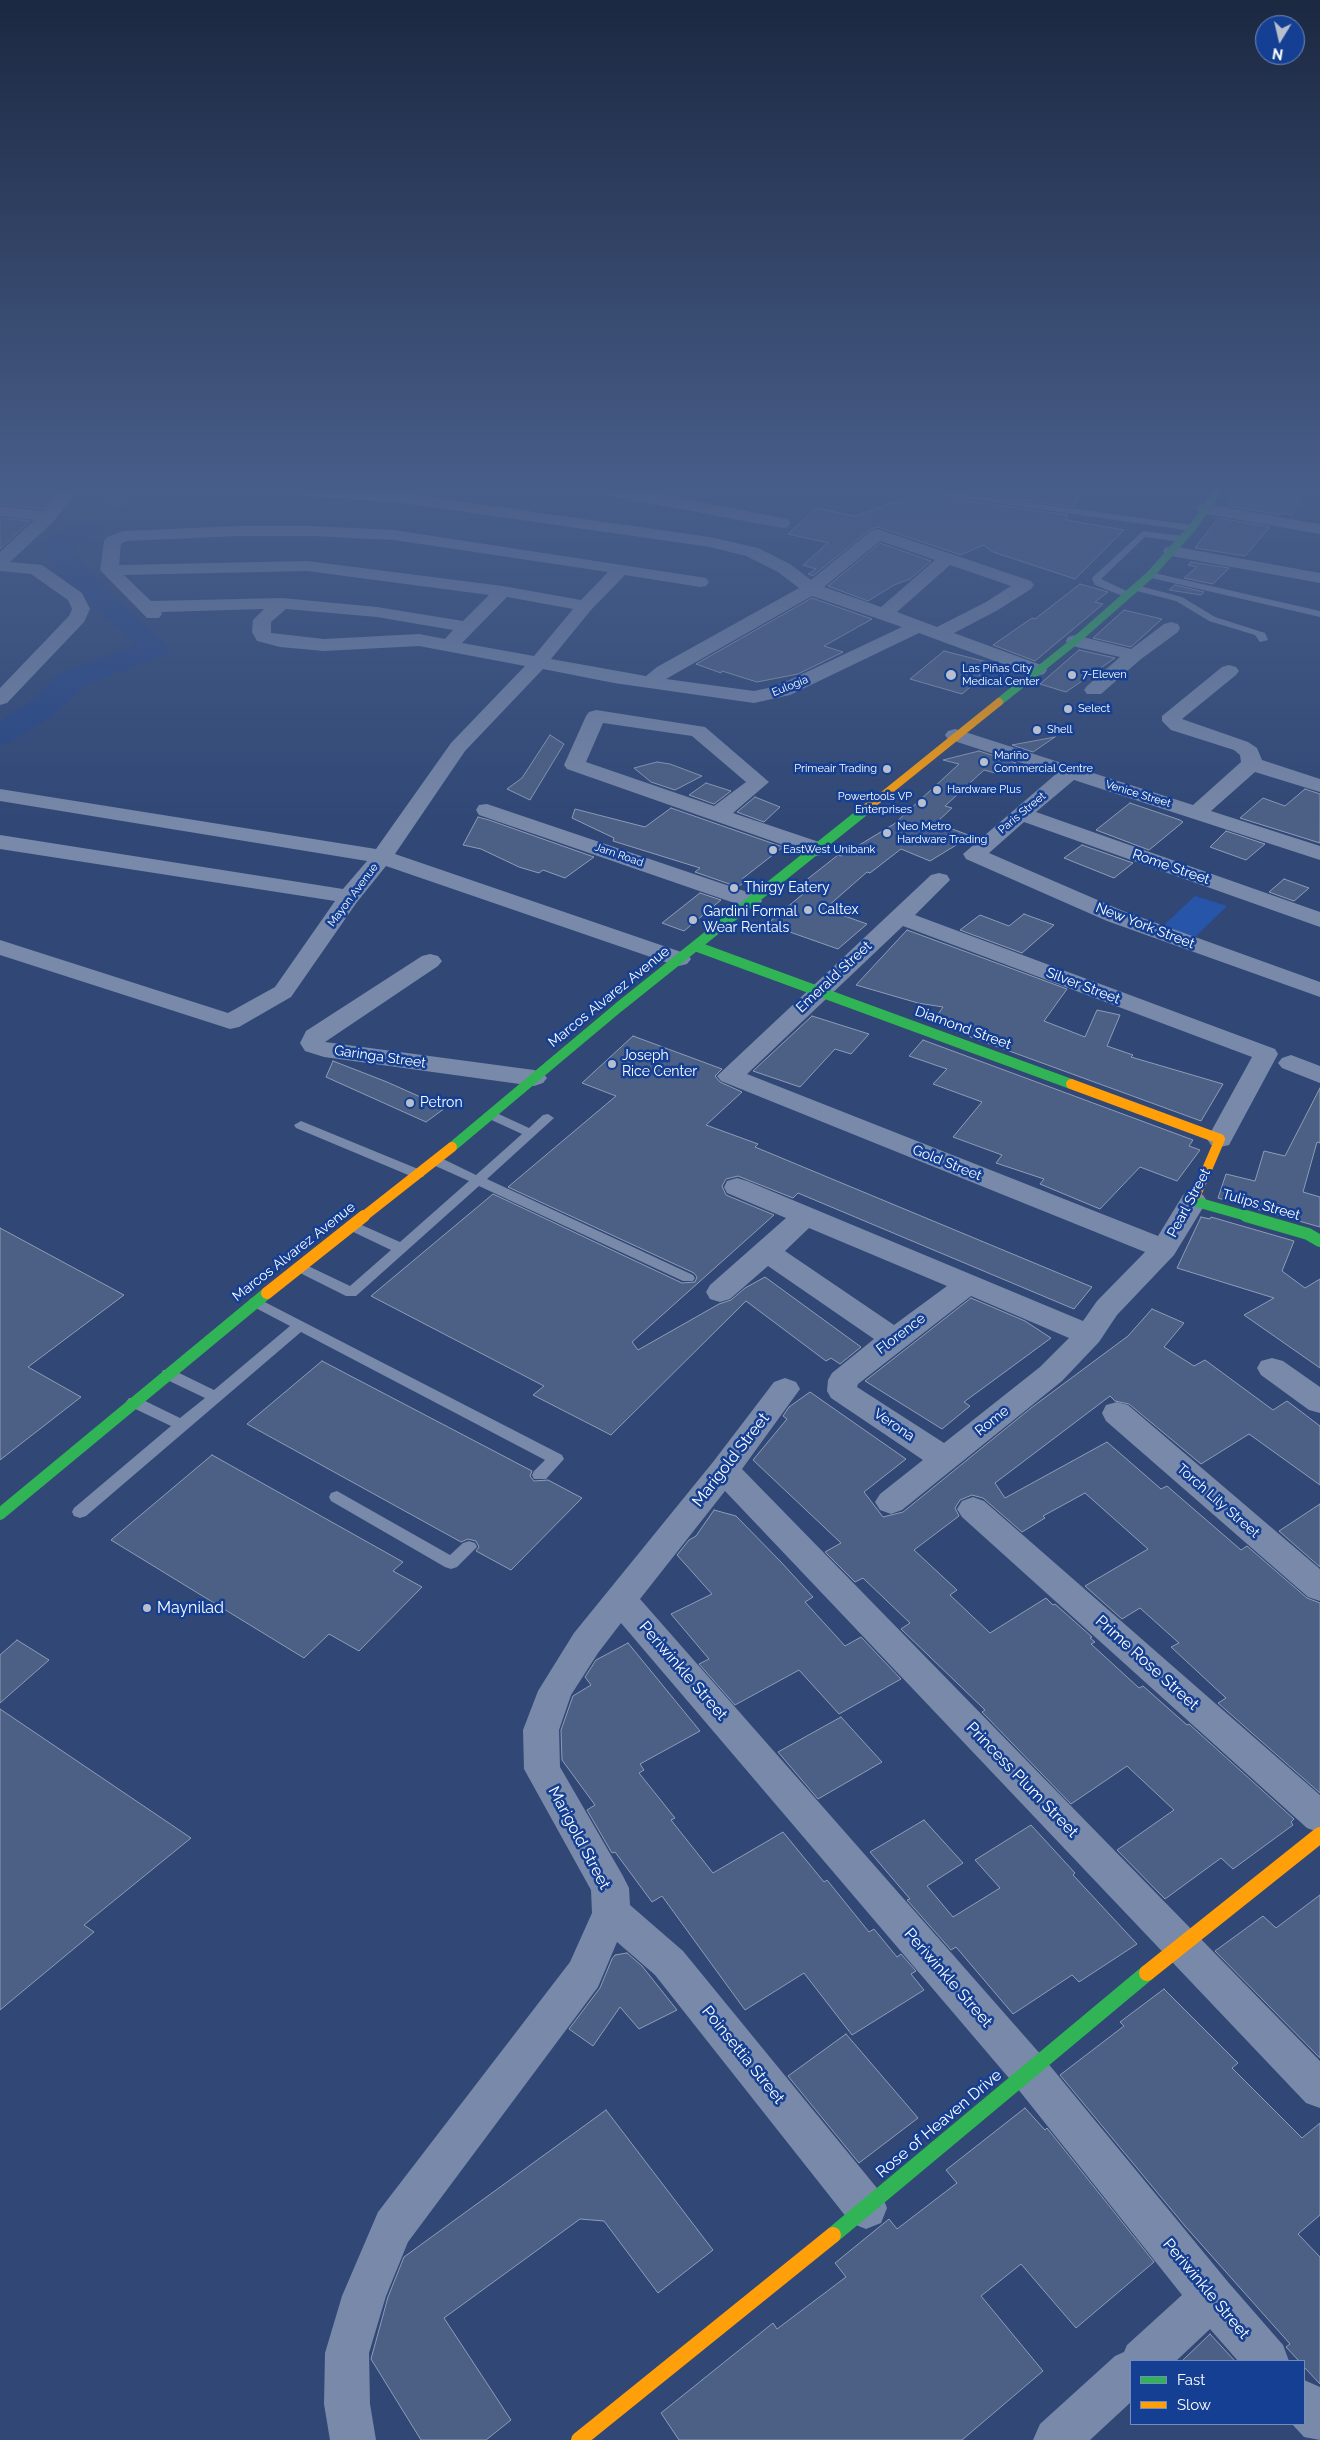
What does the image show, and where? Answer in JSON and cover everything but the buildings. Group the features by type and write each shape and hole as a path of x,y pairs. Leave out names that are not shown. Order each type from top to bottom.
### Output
{"main road":[{"name":"Marcos Alvarez Avenue","path":"0,1514 255,1302 436,1161 490,1114 955,735 1075,640 1119,602"},
{"name":"Diamond Street","path":"687,953 819,991 1220,1140"},
{"name":"Pearl Street","path":"1193,1201 1220,1140"},
{"name":"Tulips Street","path":"1193,1201 1308,1234 1320,1241"},
{"name":"Rose of Heaven Drive","path":"579,2440 866,2208 1028,2070 1180,1945 1320,1835"}],"street":[{"path":"0,700 78,618 81,609 78,602"},
{"path":"141,602 150,611 282,603 376,612 466,628"},
{"path":"449,644 492,602"},
{"path":"562,602 585,606"},
{"name":"Mayon Avenue","path":"0,947 230,1022 283,992 349,897 382,857 458,747 537,664 589,602"},
{"path":"650,682 664,671 788,602"},
{"path":"849,602 1037,670"},
{"path":"884,614 898,602"},
{"path":"940,634 998,602"},
{"name":"Eulogia","path":"282,603 262,620 261,632 264,637 280,641 324,645 352,642 419,640 449,644 537,664 754,696 771,695 783,691 918,626"},
{"path":"352,642 376,612"},
{"path":"1094,690 1171,628"},
{"path":"1075,640 1134,656"},
{"path":"1229,671 1172,716 1172,721 1178,726 1240,746 1250,752 1252,764"},
{"path":"718,814 759,782 698,731 596,716 574,765 816,848"},
{"name":"Venice Street","path":"955,735 1320,853"},
{"path":"1252,764 1320,786"},
{"path":"1197,812 1252,764"},
{"name":"Paris Street","path":"974,854 1070,773"},
{"path":"0,795 382,857 687,953"},
{"name":"Jarn Road","path":"487,810 751,901"},
{"name":"Rome Street","path":"1021,814 1320,920"},
{"path":"0,842 349,897"},
{"name":"New York Street","path":"974,854 1115,916 1320,990"},
{"name":"Emerald Street","path":"730,1076 939,880"},
{"name":"Silver Street","path":"899,917 1266,1054"},
{"name":"Garinga Street","path":"430,961 315,1036 312,1042 314,1046 324,1050 534,1078"},
{"name":"Pearl Street","path":"1220,1140 1266,1054"},
{"path":"1291,1062 1320,1075"},
{"name":"Gold Street","path":"730,1076 1164,1249"},
{"path":"737,1187 1089,1335"},
{"name":"Pearl Street","path":"1089,1335 1107,1308 1164,1249 1193,1201"},
{"path":"720,1292 767,1252 805,1216"},
{"path":"767,1252 894,1339"},
{"name":"Florence","path":"842,1390 843,1380 894,1339 969,1284"},
{"name":"Rome","path":"891,1502 1051,1374 1089,1335"},
{"path":"1272,1368 1320,1402"},
{"name":"Marigold Street","path":"354,2440 347,2404 347,2353 364,2296 393,2227 584,1974 611,1913 610,1888 542,1769 541,1730 555,1691 586,1643 724,1470 785,1389"},
{"name":"Verona","path":"842,1390 945,1459"},
{"name":"Torch Lily Street","path":"1117,1413 1320,1588"},
{"name":"Princess Plum Street","path":"724,1470 1320,2090"},
{"name":"Prime Rose Street","path":"973,1509 1320,1817"},
{"name":"Periwinkle Street","path":"621,1600 1028,2070 1212,2298 1266,2360"},
{"name":"Poinsettia Street","path":"611,1913 669,1963 866,2208"},
{"path":"1144,2360 1212,2298"},
{"path":"1056,2440 1130,2373"},
{"path":"1305,2404 1320,2421"}],"lane":[{"path":"1184,602 1212,619 1258,633 1262,635 1263,640"},
{"path":"1267,602 1320,614"},
{"path":"490,1114 529,1133"},
{"path":"299,1267 351,1293 477,1179 548,1118"},
{"path":"301,1125 418,1174"},
{"path":"436,1161 688,1278"},
{"path":"352,1226 400,1248"},
{"path":"255,1302 556,1458 540,1475"},
{"path":"80,1512 299,1326"},
{"path":"168,1374 216,1397"},
{"path":"134,1402 182,1426"},
{"path":"337,1497 451,1563 469,1547"}],"shaded area":[{"path":"1195,896 1227,906 1195,937 1163,926"}],"waterway":[{"path":"0,735 45,706 73,679 155,648 105,602"}],"traffic: fast":[{"path":"999,702 1075,641 1119,602"},
{"path":"452,1147 619,1007 869,807"},
{"path":"695,946 1071,1084"},
{"path":"1196,1195 1193,1201 1308,1234 1320,1241"},
{"path":"0,1514 267,1293"},
{"path":"833,2235 1147,1973"}],"traffic: slow":[{"path":"869,807 999,702"},
{"path":"1071,1084 1220,1139 1196,1195"},
{"path":"267,1293 452,1147"},
{"path":"1147,1973 1320,1835"},
{"path":"579,2440 833,2235"}],"place":[{"name":"Las Piñas City Medical Center","path":"951,675"},
{"name":"7-Eleven","path":"1072,675"},
{"name":"Select","path":"1068,709"},
{"name":"Shell","path":"1037,730"},
{"name":"Mariño Commercial Centre","path":"984,762"},
{"name":"Primeair Trading","path":"887,769"},
{"name":"Hardware Plus","path":"937,790"},
{"name":"Powertools VP Enterprises","path":"922,803"},
{"name":"Neo Metro Hardware Trading","path":"887,833"},
{"name":"EastWest Unibank","path":"773,850"},
{"name":"Thirgy Eatery","path":"734,888"},
{"name":"Caltex","path":"808,910"},
{"name":"Gardini Formal Wear Rentals","path":"693,920"},
{"name":"Joseph Rice Center","path":"612,1064"},
{"name":"Petron","path":"410,1103"},
{"name":"Maynilad","path":"147,1608"}]}
